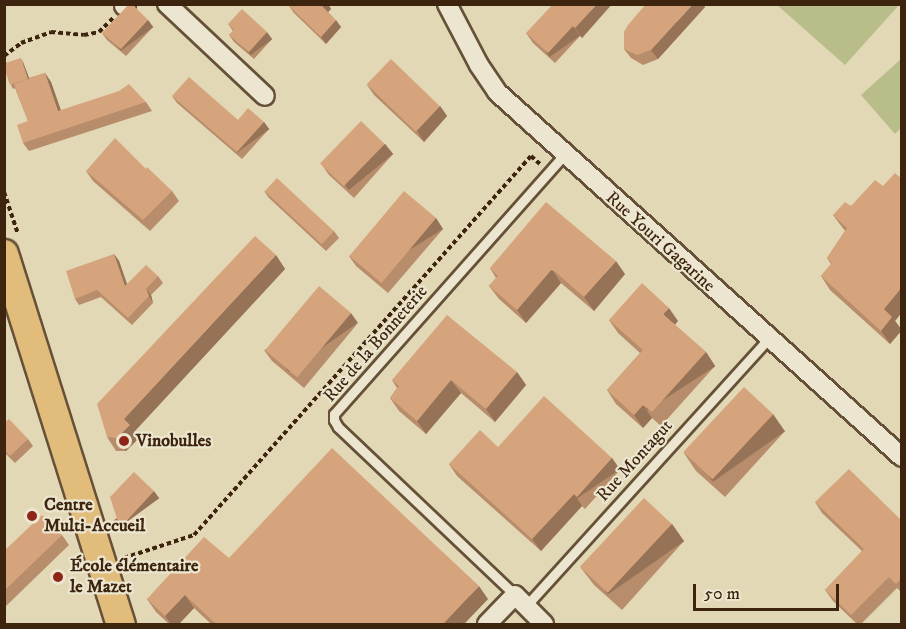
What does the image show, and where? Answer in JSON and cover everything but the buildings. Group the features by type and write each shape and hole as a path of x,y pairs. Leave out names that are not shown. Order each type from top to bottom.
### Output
{"main road":[{"path":"4,254 121,624"}],"street":[{"path":"167,4 265,96"},
{"name":"Rue Youri Gagarine","path":"447,4 479,65 497,92 768,339 902,457"},
{"path":"487,624 521,601 544,624"}],"lane":[{"name":"Rue de la Bonneterie","path":"521,601 338,427 334,414 564,155"},
{"name":"Rue Montagut","path":"521,601 768,339"}],"path":[{"path":"4,56 21,43 51,32 84,35 99,32 125,5"},
{"path":"120,559 194,535 531,156 549,172"}],"green space":[{"path":"777,5 899,5 845,65"},
{"path":"901,59 901,128 895,134 861,95"}],"place":[{"name":"Vinobulles","path":"124,441"},
{"name":"Centre Multi-Accueil","path":"32,516"},
{"name":"École élémentaire le Mazet","path":"58,577"}]}
